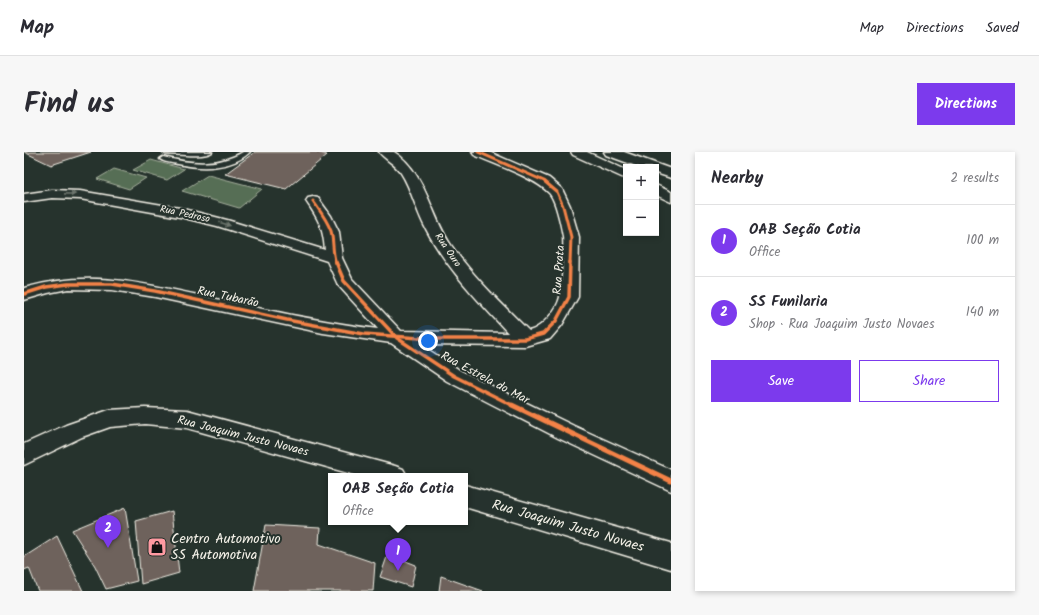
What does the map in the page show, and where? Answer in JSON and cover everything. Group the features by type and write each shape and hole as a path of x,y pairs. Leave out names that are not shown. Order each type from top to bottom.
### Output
{"street":[{"name":"Rua Ouro","path":"385,152 398,161 408,174 433,228 450,258 525,340"},
{"name":"Rua Prata","path":"397,338 525,340 543,334 556,321 569,297 571,237 563,206 557,192 544,181 478,152"},
{"path":"577,152 623,174"},
{"path":"611,152 644,164"},
{"path":"659,169 671,174"},
{"path":"659,191 671,198"},
{"name":"Rua Pedroso","path":"28,197 54,194 80,194 206,218 290,246 334,258"},
{"name":"Rua Estrela do Mar","path":"314,201 324,216 331,232 334,258 344,281 397,338 454,376 566,432 668,477"},
{"name":"Rua Tubarão","path":"24,294 54,285 73,282 97,282 149,290 341,330 397,338"},
{"name":"Rua Joaquim Justo Novaes","path":"24,455 74,431 109,419 145,416 187,419 384,473"},
{"name":"Rua Joaquim Justo Novaes","path":"468,497 671,556"}],"lane":[{"path":"166,152 192,154 209,152"},
{"path":"163,159 188,166 212,166 227,162 247,152"}],"green space":[{"path":"151,160 184,169 167,180 133,170"},
{"path":"114,169 146,178 129,189 97,179"},
{"path":"208,175 262,189 239,208 182,191"}],"building":[{"path":"24,152 91,152 51,165"},
{"path":"255,152 316,152 327,155 286,189 225,174"},
{"path":"125,508 137,581 106,589 95,566 72,530"},
{"name":"Centro Automotivo SS Automotiva","path":"172,511 179,573 141,584 136,521"},
{"path":"266,525 320,528 319,544 375,563 373,591 254,591"},
{"path":"57,536 83,591 38,591 29,568 24,570 24,557"},
{"path":"388,554 416,565 411,587 380,577"},
{"path":"441,576 483,591 439,591"}],"cycle path":[{"path":"24,294 46,287 68,284 112,284 155,291 287,320 364,334 433,339 525,339 543,334 556,321 569,297 571,237 563,206 557,192 544,181 478,152"},
{"path":"313,201 324,216 331,232 334,258 344,281 397,338 454,376 566,432 671,481"}],"place":[{"name":"Centro Automotivo SS Automotiva","path":"157,547"},
{"name":"SS Funilaria","path":"108,548"},
{"name":"OAB Seção Cotia","path":"398,571"}]}
